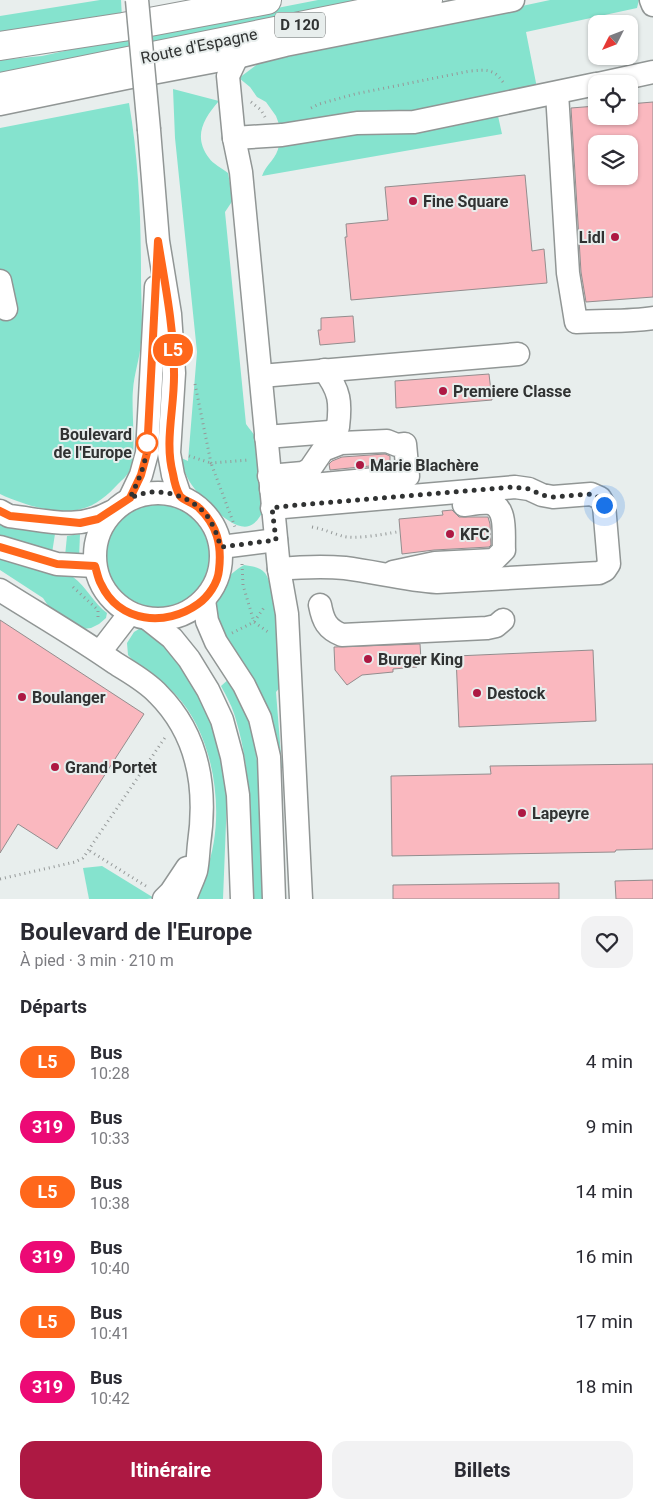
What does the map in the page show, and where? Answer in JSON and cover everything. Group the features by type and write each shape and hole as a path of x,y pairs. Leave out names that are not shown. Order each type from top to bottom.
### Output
{"main road":[{"name":"Route d'Espagne","path":"0,46 123,27 267,0"},
{"name":"Route d'Espagne","path":"0,87 428,0"}],"street":[{"path":"137,0 158,241 170,314 174,373 169,454 180,496"},
{"path":"0,104 513,0"},
{"path":"651,0 653,5"},
{"path":"238,57 228,76 234,138 241,172 279,569 284,594 289,653 301,899"},
{"path":"638,75 653,72"},
{"path":"234,138 282,135 357,123 414,122 588,86"},
{"path":"557,93 568,273 576,322 653,318"},
{"path":"130,498 141,475 147,453 158,241"},
{"path":"0,281 6,309"},
{"path":"261,376 518,354"},
{"path":"266,437 330,432 338,427 340,408 335,385 324,370"},
{"path":"100,652 114,634 139,616 167,619 187,612 204,600 213,587 231,545 272,500 310,469 323,450 341,443 387,441 397,445 405,444 408,476 272,500"},
{"path":"272,500 393,496 514,487 529,489 552,497 591,494 600,498 604,505 609,564 605,570 599,573 437,582 410,580 382,574 326,567 279,569"},
{"path":"0,511 10,516 80,523 98,519 130,498 146,493 164,492 180,496 198,506 231,545"},
{"path":"382,574 435,563 494,560 504,550 502,514 498,507 490,503 414,509 404,506 393,496"},
{"path":"111,512 100,528 94,547 95,566 101,585 114,602 172,638 208,690 222,720 232,757 238,796 242,899"},
{"path":"0,548 57,564 95,566"},
{"path":"0,590 100,652 150,688 181,721 188,735 196,760 202,789 203,815 196,871 171,899"},
{"path":"204,600 207,621 216,642 244,685 260,718 269,757 274,899"},
{"path":"320,605 323,620 332,631 342,635 487,628 496,626 503,620"},
{"path":"237,899 242,869"}],"path":[{"path":"305,111 319,104 355,94 470,71 487,70 498,74 503,83 508,103"},
{"path":"194,380 211,463 231,545 254,622 269,633 289,653"},
{"path":"211,463 272,500 298,526 313,526 342,536 351,537 397,532"},
{"path":"68,585 75,588 98,610 98,620 114,634"},
{"path":"216,642 254,622 273,595 284,594"},
{"path":"0,879 75,862 83,858 90,851 170,729 170,708"},
{"path":"90,851 171,899"}],"green space":[{"path":"100,0 121,0 122,18 0,32 0,16"},
{"path":"318,0 377,0 0,75 0,60 42,56"},
{"path":"550,0 639,0 637,8 605,15 588,15 588,19 526,32 537,88 408,114 280,127 276,116 266,102 257,97 250,87 239,78 259,63"},
{"path":"173,89 219,101 208,115 201,135 204,150 209,158 228,173 233,200 225,212 246,424 259,444 264,493 262,512 259,518 249,526 243,527 227,520 211,507 192,485 179,457 188,461 197,352 175,138"},
{"path":"129,103 139,190 142,317 142,334 133,390 132,463 125,477 96,503 72,511 40,508 18,502 0,494 0,128"},
{"path":"498,116 502,134 262,176 276,154 279,145 359,131 444,126"},
{"path":"157,504 177,508 194,519 205,536 209,556 205,576 194,593 177,604 157,608 137,604 120,593 109,576 105,556 109,536 120,519 137,508"},
{"path":"0,523 55,534 52,553 21,544 0,535"},
{"path":"80,534 79,558 65,556 67,536"},
{"path":"0,557 14,563 73,577 107,613 106,618 91,628 83,629 51,610 43,598 0,570"},
{"path":"244,565 258,568 265,573 272,593 281,686 276,692 282,768 278,769 272,727 266,705 236,651 218,627 214,614 216,597 224,582"},
{"path":"139,629 146,630 159,640 176,659 202,699 219,740 227,798 223,899 193,899 206,871 216,827 216,803 208,754 200,732 189,711 175,694 128,655 127,643 134,632"},
{"path":"230,678 248,717 257,762 262,807 265,899 252,899 250,809 245,763 235,716 221,686"},
{"path":"102,866 154,898 89,899 83,868"}],"building":[{"name":"Lidl","path":"653,102 653,297 586,302 581,272 571,108 588,107 588,125 638,125 638,103"},
{"path":"525,175 532,251 544,249 547,283 351,300 345,237 347,237 346,224 388,220 385,187"},
{"path":"353,316 355,342 320,345 318,330 321,330 321,318"},
{"name":"Premiere Classe","path":"489,374 492,400 396,408 395,381"},
{"path":"385,454 390,456 390,464 330,470 329,464 342,457"},
{"name":"KFC","path":"452,510 459,517 488,517 491,545 489,547 402,554 399,519 443,515 442,511"},
{"name":"Grand Portet","path":"0,620 144,714 57,849 18,824 0,853"},
{"name":"Burger King","path":"420,644 421,660 417,661 417,667 362,675 347,685 335,670 334,647"},
{"path":"593,650 596,721 459,727 456,656"},
{"name":"Lapeyre","path":"653,764 653,849 616,850 615,852 392,856 391,776 491,774 490,766"},
{"path":"653,880 653,899 616,899 615,881"},
{"path":"559,883 559,899 393,899 393,885"}],"bus line":[{"name":"L5","path":"0,511 10,516 62,523 80,523 98,519 130,498 141,475 147,453 158,241 170,314 174,373 169,454 180,496 198,506 212,522 221,547 219,572 213,587 204,600 187,612 167,619 148,619 130,613 114,602 101,585 95,566 57,564 4,550 0,547"}],"place":[{"name":"Fine Square","path":"413,201"},
{"name":"Lidl","path":"615,237"},
{"name":"Premiere Classe","path":"443,391"},
{"name":"Boulevard de l'Europe","path":"147,443"},
{"name":"Marie Blachère","path":"360,465"},
{"name":"KFC","path":"450,534"},
{"name":"Burger King","path":"368,659"},
{"name":"Destock","path":"477,693"},
{"name":"Boulanger","path":"22,697"},
{"name":"Grand Portet","path":"55,767"},
{"name":"Lapeyre","path":"522,813"}],"route":[{"path":"147,443 147,453 141,475 130,498 146,493 164,492 180,496 198,506 212,522 221,547 276,540 272,508 287,506 514,487 529,489 552,497 591,494 600,498 604,505"}]}
